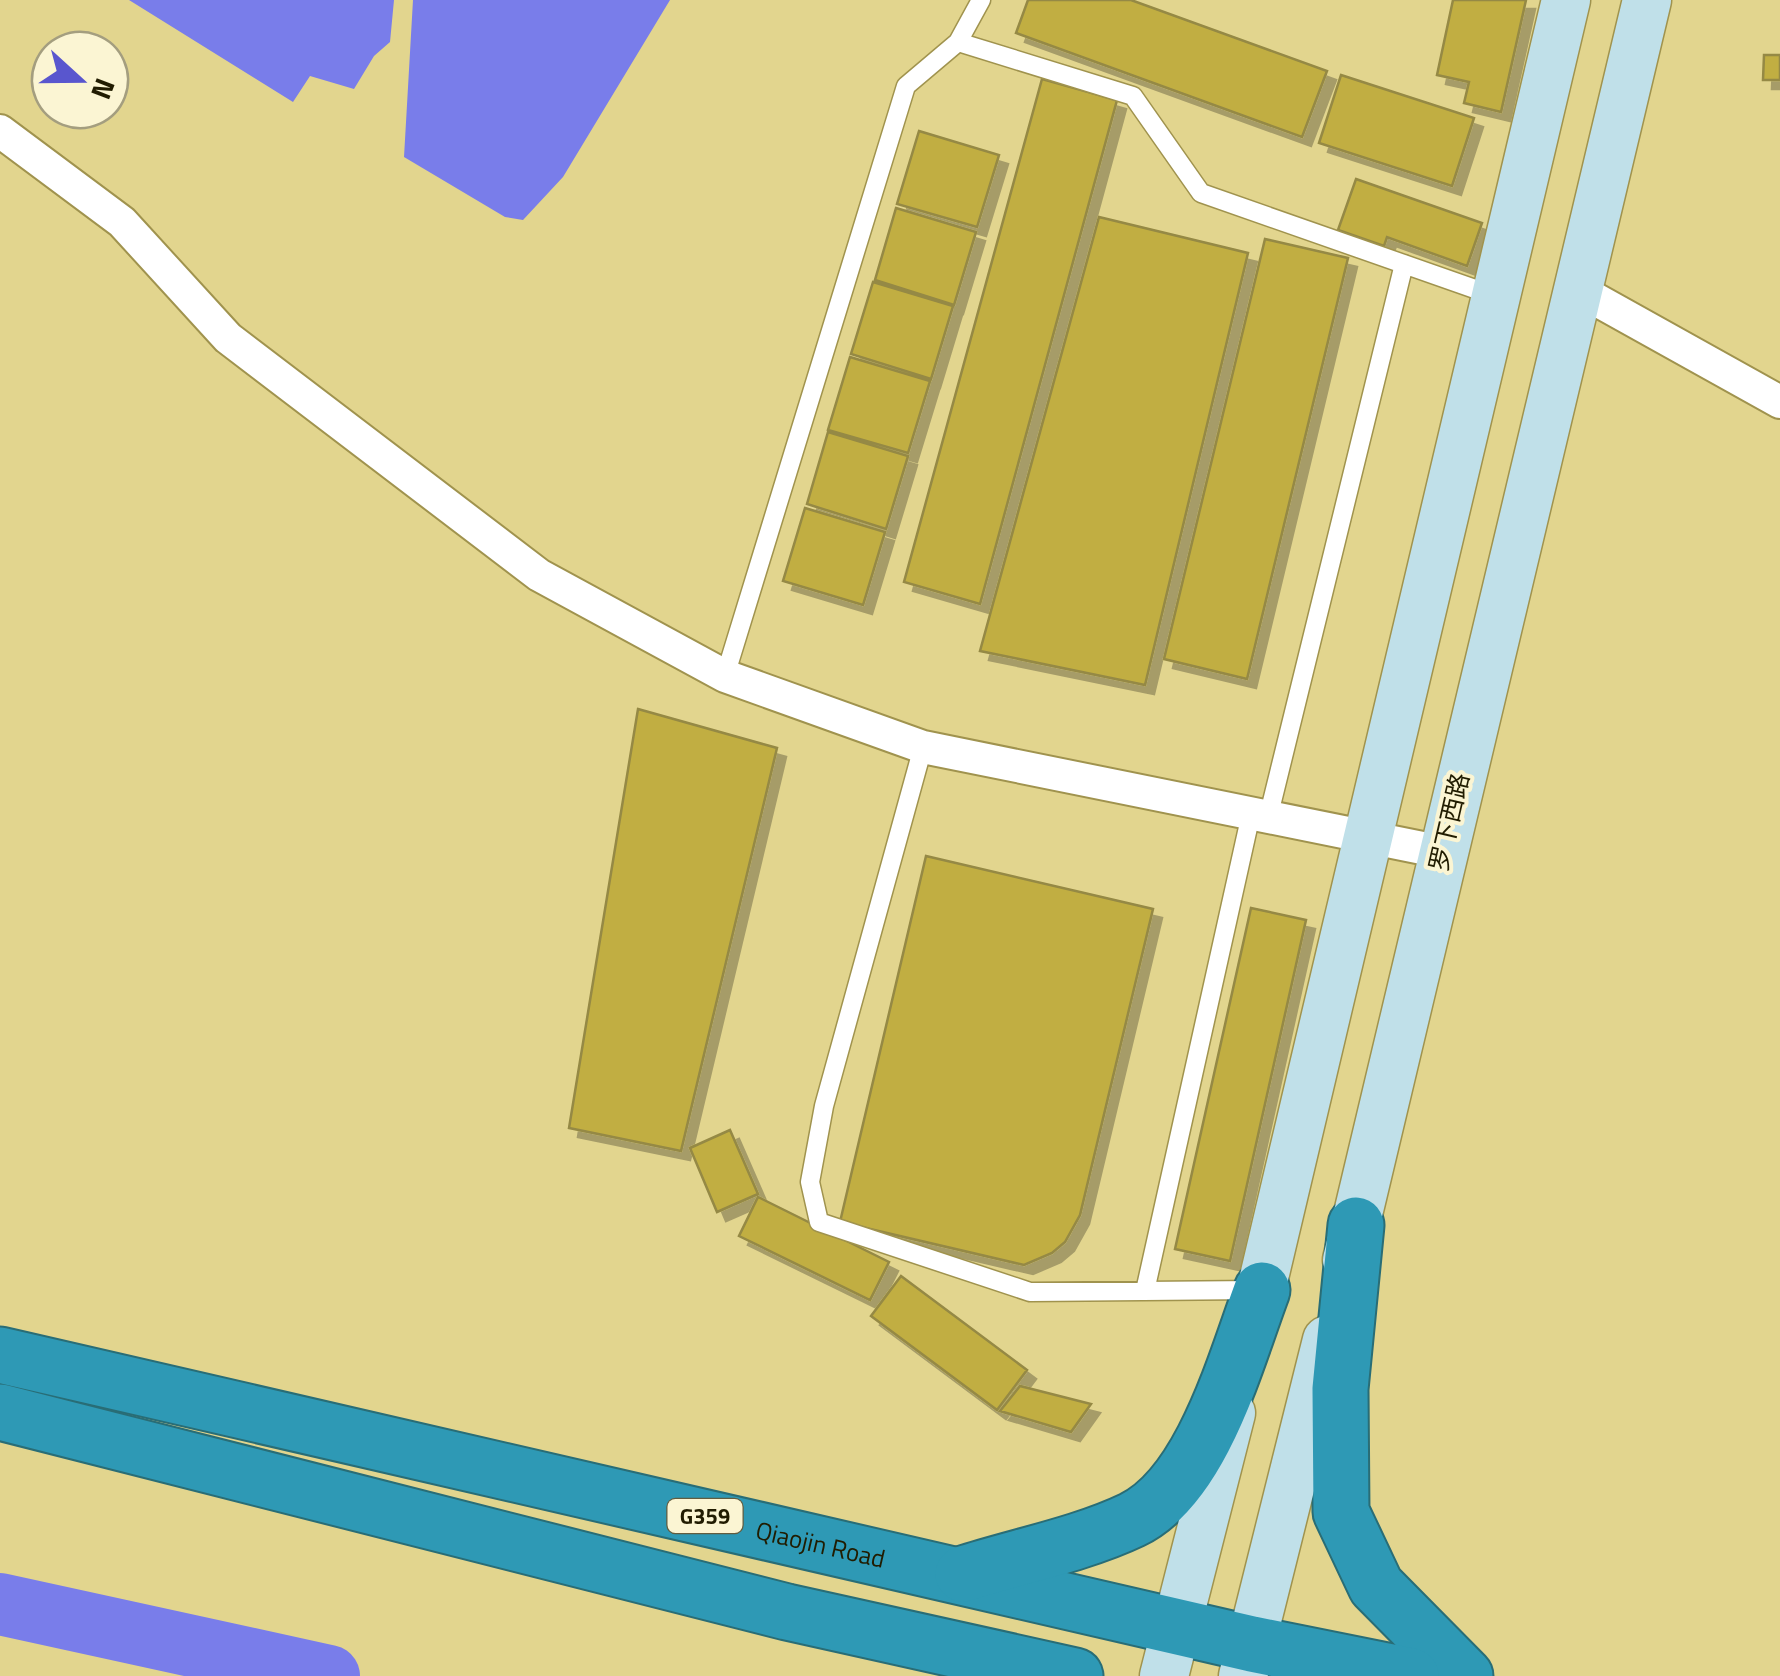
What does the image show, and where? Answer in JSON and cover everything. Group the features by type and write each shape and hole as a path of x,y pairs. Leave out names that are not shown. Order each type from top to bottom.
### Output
{"highway":[{"path":"1356,1225 1340,1388 1342,1512 1376,1586 1464,1676"},
{"path":"962,1575 1134,1519 1173,1486 1214,1418 1262,1290"},
{"name":"Qiaojin Road","path":"0,1355 1178,1624 1248,1660 1411,1676"},
{"path":"0,1412 787,1612 1076,1676"},
{"path":"787,1612 950,1676"}],"main road":[{"path":"1164,1676 1262,1290 1566,0"},
{"name":"罗下西路","path":"1248,1660 1356,1225 1648,0"}],"street":[{"path":"0,131 122,222 228,338 539,574 725,676 923,747 1442,852"},
{"path":"1578,289 1780,402"}],"lane":[{"path":"725,676 906,86 958,42 981,0"},
{"path":"958,42 1133,96 1200,193 1495,296"},
{"path":"1145,1291 1260,816 1404,264"},
{"path":"923,747 824,1106 810,1182 819,1222 1030,1292 1262,1290"}],"shaded area":[{"path":"129,0 394,0 390,42 374,56 354,89 310,76 293,102"},
{"path":"413,0 670,0 563,177 523,220 505,217 404,157"}],"building":[{"path":"1028,0 1131,0 1327,71 1302,137 1016,33"},
{"path":"1453,0 1526,0 1501,112 1464,103 1469,82 1437,75"},
{"path":"1764,55 1780,55 1780,80 1763,80"},
{"path":"1341,75 1474,118 1452,186 1319,143"},
{"path":"1042,79 1117,100 980,604 904,582"},
{"path":"919,131 999,155 977,227 897,204"},
{"path":"1356,179 1482,223 1467,266 1387,237 1384,246 1338,230"},
{"path":"896,208 976,232 954,305 875,280"},
{"path":"1099,217 1248,253 1145,685 980,651"},
{"path":"1265,239 1348,258 1247,679 1164,659"},
{"path":"873,282 953,306 931,379 851,354"},
{"path":"850,357 930,381 908,453 828,430"},
{"path":"828,432 908,456 886,529 807,504"},
{"path":"805,508 885,532 863,605 783,581"},
{"path":"638,709 777,748 681,1151 569,1128"},
{"path":"926,856 1153,909 1080,1215 1065,1242 1052,1253 1024,1265 840,1222"},
{"path":"1251,908 1306,920 1230,1261 1175,1249"},
{"path":"730,1130 758,1194 717,1212 690,1148"},
{"path":"758,1197 889,1262 870,1300 739,1236"},
{"path":"901,1276 1027,1370 997,1410 871,1316"},
{"path":"1020,1386 1091,1404 1071,1432 1000,1411"}],"waterway":[{"path":"0,1604 329,1676"}]}
